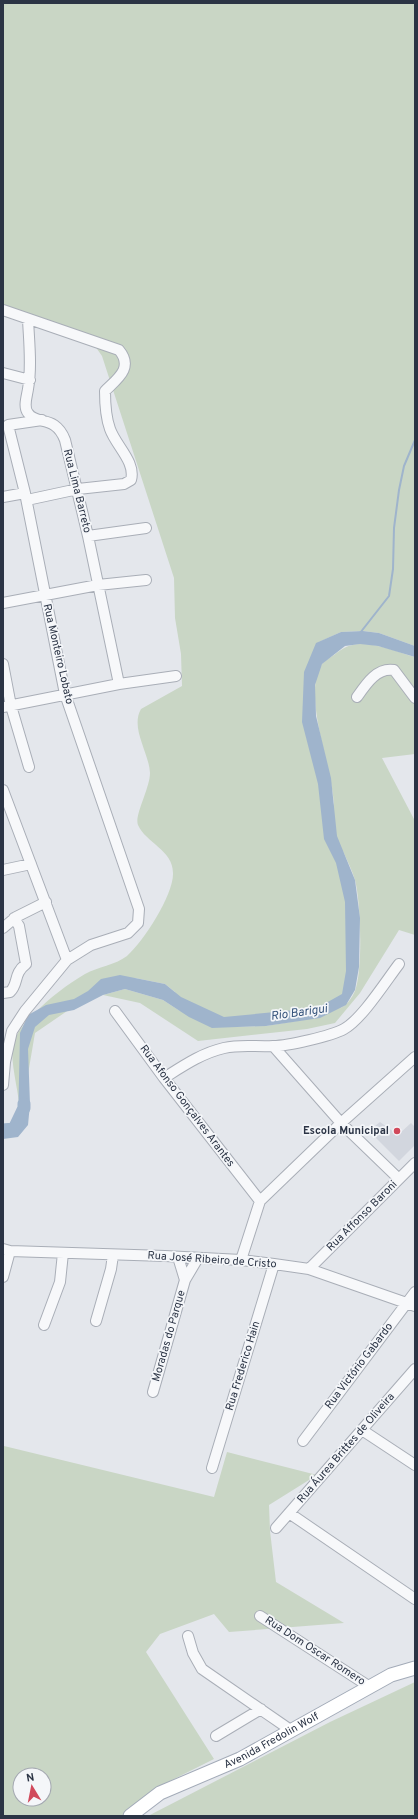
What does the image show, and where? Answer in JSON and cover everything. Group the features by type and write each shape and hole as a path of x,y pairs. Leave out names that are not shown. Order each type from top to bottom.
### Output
{"main road":[{"name":"Avenida Fredolin Wolf","path":"130,1816 160,1793 240,1759 391,1675 415,1668"}],"street":[{"path":"3,310 119,350 125,362 123,372 119,378 105,391 110,428 132,469 131,480 124,484 26,496 3,497"},
{"name":"Rua Lima Barreto","path":"28,319 30,380 25,406 26,411 30,416 57,427 62,432 78,489 119,684"},
{"path":"3,373 30,380"},
{"name":"Rua Monteiro Lobato","path":"42,420 8,425 26,496 65,694 139,909 138,923 128,933 91,945 67,960"},
{"path":"88,536 146,528"},
{"path":"3,603 98,585 146,580"},
{"path":"3,664 7,707 29,767"},
{"path":"357,697 366,684 380,672 387,669 394,670 415,698"},
{"path":"7,707 119,684 176,676"},
{"path":"3,790 7,812 31,864 67,960 25,1011 12,1031 4,1060 3,1085"},
{"path":"3,870 31,864"},
{"path":"3,928 14,918 46,902"},
{"path":"3,993 13,990 18,971 26,964 19,926 14,918"},
{"path":"164,1078 190,1061 224,1048 250,1044 274,1046 328,1036 345,1028 360,1015 399,964"},
{"name":"Rua Afonso Gonçalves Arantes","path":"115,1011 164,1078 260,1201"},
{"path":"274,1046 341,1123 399,1179"},
{"path":"241,1260 260,1201 341,1123 415,1057"},
{"name":"Rua Affonso Baroni","path":"309,1269 415,1163"},
{"path":"3,1277 6,1250"},
{"name":"Rua José Ribeiro de Cristo","path":"6,1250 63,1254 241,1260 274,1264 309,1269 411,1304"},
{"path":"44,1325 60,1282 63,1254"},
{"path":"96,1321 111,1269 113,1255"},
{"name":"Moradas do Parque","path":"178,1257 185,1280"},
{"name":"Moradas do Parque","path":"153,1392 185,1280 198,1258"},
{"name":"Rua Frederico Hain","path":"212,1468 274,1264"},
{"name":"Rua Victório Gabardo","path":"303,1441 411,1304 415,1292"},
{"name":"Rua Áurea Brittes de Oliveira","path":"276,1528 415,1369"},
{"path":"362,1430 415,1465"},
{"path":"289,1513 415,1599"},
{"name":"Rua Dom Oscar Romero","path":"260,1616 370,1687"},
{"path":"188,1636 193,1654 202,1669 292,1731"},
{"path":"216,1736 261,1709"}],"shaded area":[{"path":"380,1122 398,1135 411,1123 415,1127 415,1145 399,1161 369,1131"}],"green space":[{"path":"3,3 415,3 415,646 379,633 363,631 341,632 319,642 309,665 309,689 316,755 334,806 329,772 316,712 316,677 322,664 343,649 359,644 380,646 415,657 415,754 382,758 415,821 415,935 399,930 360,993 335,1023 307,1029 198,1041 140,1003 103,995 125,989 163,1000 180,1011 175,992 165,984 135,978 73,1007 35,1033 27,1080 28,1120 21,1133 14,1136 5,1131 15,1124 18,1120 19,1113 12,1054 14,1040 25,1024 40,1007 65,987 85,974 117,962 127,956 134,949 142,940 157,917 169,893 173,873 169,858 147,837 138,825 137,821 148,786 150,773 147,757 139,732 138,716 141,709 182,686 181,654 175,618 174,578 102,356 95,346 83,338 3,310","holes":["343,851 354,876 359,904 360,952 358,981 355,991 347,1003 346,961 352,902","321,1017 266,1026 225,1027"]},
{"path":"4,1446 214,1497 227,1452 317,1475 269,1505 270,1531 276,1582 344,1623 229,1632 214,1614 160,1634 146,1652 214,1759 160,1786 121,1816 3,1816"},
{"path":"415,1682 415,1816 148,1816 330,1722"}],"water":[{"path":"363,631 379,633 415,646 415,657 378,646 360,644 345,646 322,664 315,685 316,716 331,778 337,836 355,880 360,918 359,967 355,990 346,1005 320,1018 266,1026 212,1028 189,1017 163,1000 125,989 103,995 74,1010 49,1015 35,1027 28,1049 30,1104 28,1125 18,1137 3,1139 3,1126 18,1125 20,1033 28,1015 46,1005 74,999 88,991 101,979 120,975 165,984 181,997 224,1017 317,1008 342,994 346,971 345,902 336,863 324,839 318,784 302,722 304,672 316,643 341,632"}],"waterway":[{"path":"360,633 389,596 393,569 394,528 399,490 404,466 415,440"},
{"name":"Rio Barigui","path":"3,1130 14,1129 24,1108 24,1104"}],"place":[{"name":"Escola Municipal","path":"397,1131"}]}
